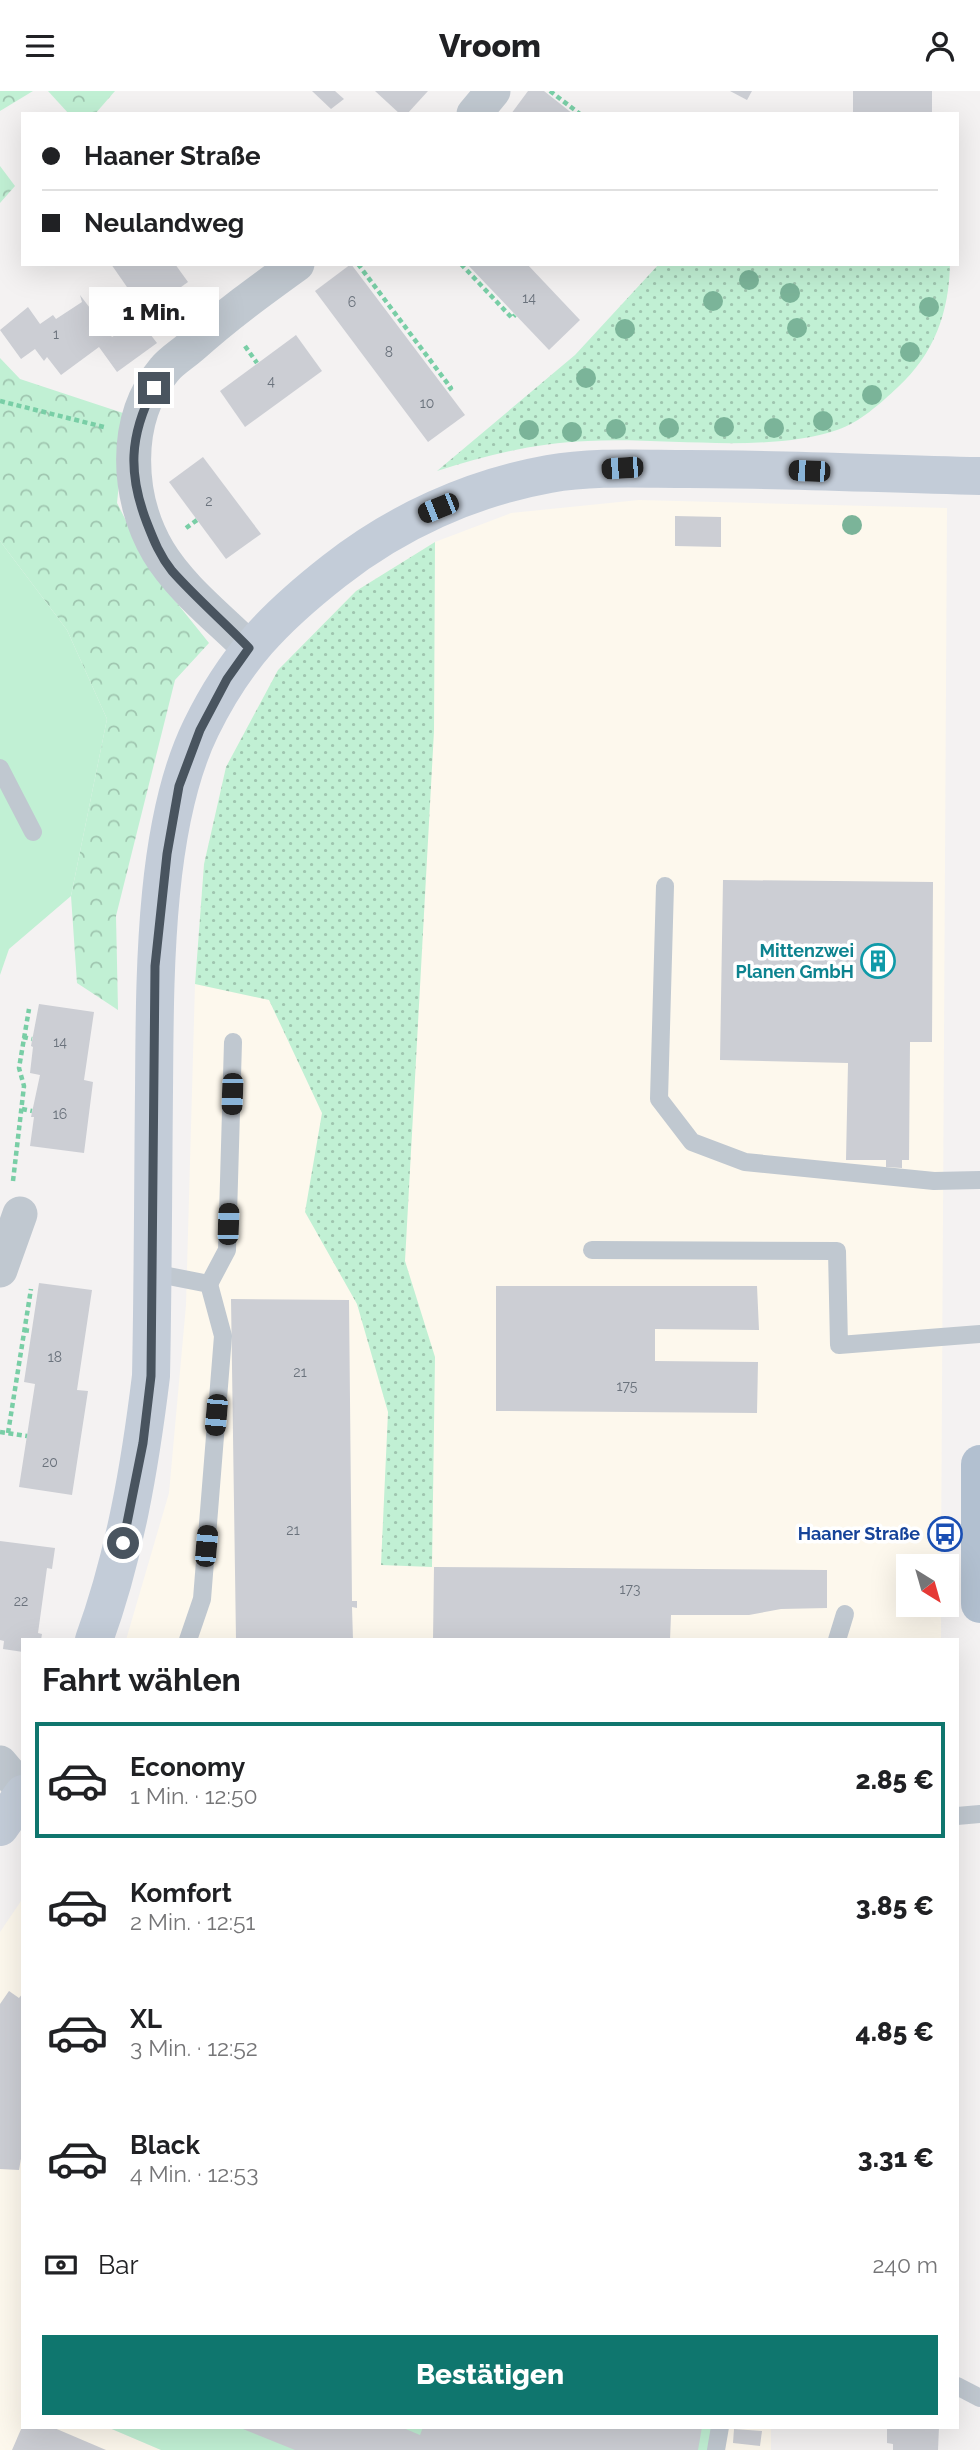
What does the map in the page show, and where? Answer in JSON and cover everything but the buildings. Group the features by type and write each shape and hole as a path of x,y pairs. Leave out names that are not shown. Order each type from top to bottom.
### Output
{"main road":[{"path":"95,1638 123,1543 143,1443 151,1376 155,966 167,854 179,786 200,730 227,679 249,648 299,599 356,553 419,516 477,493 550,474 622,468 980,476"},
{"path":"980,1464 980,1604"},
{"path":"0,1827 21,1795"}],"street":[{"path":"476,112 493,91"},
{"path":"249,648 172,570 157,550 135,493 133,462 136,434 145,406 163,371 224,317 293,266"},
{"path":"4,1261 20,1214"},
{"path":"0,1763 21,1789"}],"lane":[{"path":"0,768 33,832"},
{"path":"665,886 659,1099 692,1142 745,1162 934,1181 980,1180"},
{"path":"189,1638 202,1599 223,1336 209,1284 228,1251 233,1042"},
{"path":"592,1250 837,1251 839,1345 980,1334"},
{"path":"153,1273 209,1284"},
{"path":"837,1638 845,1613"},
{"path":"959,1816 980,1814"},
{"path":"959,2387 980,2398"},
{"path":"716,2450 720,2429"}],"path":[{"path":"550,91 577,112"},
{"path":"359,266 410,338 452,388 447,391"},
{"path":"463,266 512,318 515,314"},
{"path":"0,401 136,434"},
{"path":"20,1214 12,1191 24,1086 19,1068 29,1009"},
{"path":"23,1037 32,1038"},
{"path":"22,1109 32,1111"},
{"path":"4,1261 35,1266 8,1433"},
{"path":"24,1330 31,1331"},
{"path":"0,1432 27,1436"}],"shaded area":[{"path":"639,500 947,508 941,1554 896,1554 896,1617 941,1617 941,1638 127,1638 169,1493 186,1305 195,984 204,864 226,767 278,670 356,591 435,542 511,513"},
{"path":"21,1901 21,2429 112,2429 161,2450 0,2450 0,1932"},
{"path":"717,2429 771,2429 771,2450 712,2450"}],"green space":[{"path":"0,91 33,91 0,111"},
{"path":"48,91 115,91 97,112 67,112"},
{"path":"0,166 15,186 0,203"},
{"path":"657,266 950,266 943,316 921,361 884,399 845,427 809,437 747,443 618,440 549,444 493,455 437,471 575,355"},
{"path":"0,358 20,379 126,414 117,503 152,572 209,643 175,680 116,916 118,1010 77,983 71,896 107,719 67,630 0,541"},
{"path":"0,541 67,630 107,719 71,896 9,949 0,975"},
{"path":"435,542 434,731 405,1261 435,1357 432,1567 381,1565 388,1412 357,1304 305,1212 322,1113 269,1000 195,984 204,864 226,767 278,670 356,591"},
{"path":"112,2429 717,2429 712,2450 161,2450"}],"place":[{"name":"Mittenzwei Planen GmbH","path":"878,961"},
{"name":"Haaner Straße","path":"945,1534"}],"route":[{"path":"123,1543 143,1443 151,1376 155,966 167,854 179,786 200,730 227,679 249,648 172,570 157,550 135,493 133,462 136,434 154,388"}]}
